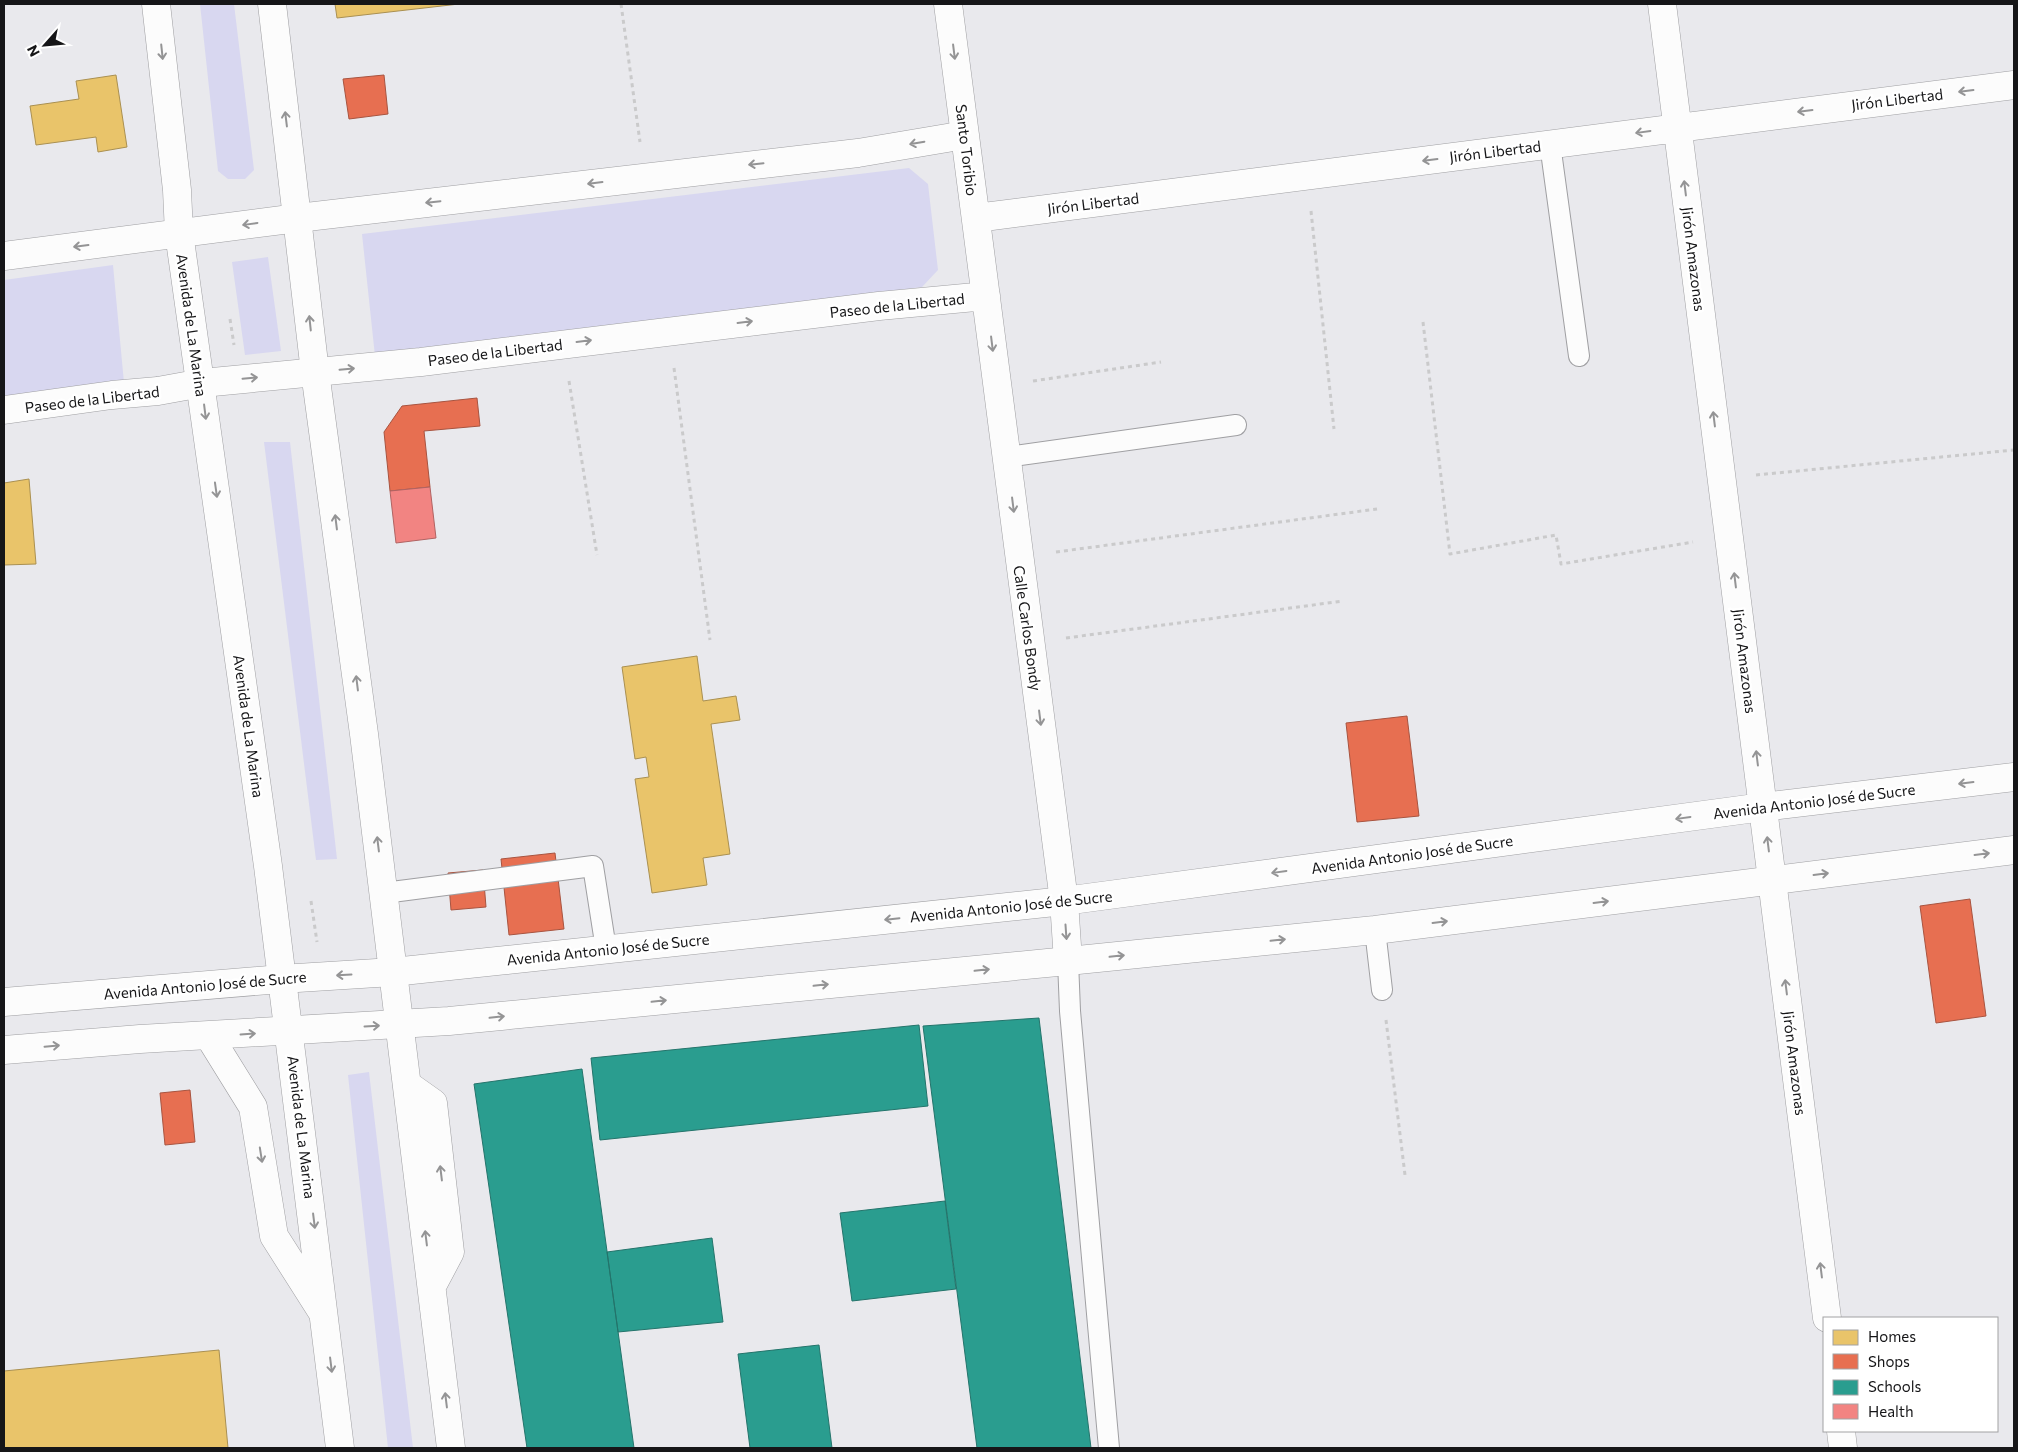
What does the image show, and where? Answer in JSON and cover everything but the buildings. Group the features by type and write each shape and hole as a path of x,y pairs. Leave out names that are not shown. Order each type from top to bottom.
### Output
{"main road":[{"name":"Avenida de La Marina","path":"156,4 177,190 179,233 202,383 259,798 340,1448"},
{"path":"272,4 315,372 323,420 384,893 452,1448"},
{"name":"Santo Toribio","path":"948,4 986,296"},
{"name":"Jirón Amazonas","path":"1662,4 1827,1317"},
{"name":"Jirón Libertad","path":"976,218 2014,85"},
{"path":"4,256 298,218 858,153 965,135"},
{"name":"Paseo de la Libertad","path":"4,410 112,395 158,391 202,383 421,362 669,331 986,296"},
{"name":"Calle Carlos Bondy","path":"986,296 1064,901 1068,962"},
{"name":"Avenida Antonio José de Sucre","path":"4,1002 281,979 393,972 1064,901 1763,807 2014,777"},
{"path":"4,1050 458,1020 1068,962 1375,930 2014,850"},
{"path":"209,1036 253,1107 274,1236 325,1316"},
{"path":"1840,1432 1843,1448"}],"lane":[{"path":"1550,144 1579,356"},
{"path":"1007,457 1236,425"},
{"path":"384,893 594,866 606,949"},
{"path":"1375,930 1382,990"},
{"path":"1068,962 1070,1011 1109,1448"}],"path":[{"path":"621,4 645,177"},
{"path":"1307,176 1334,429"},
{"path":"1423,322 1450,554 1556,535 1561,564 1729,536"},
{"path":"669,331 710,640"},
{"path":"563,344 598,555"},
{"path":"998,386 1161,362"},
{"path":"1722,478 2014,450"},
{"path":"1019,557 1377,509"},
{"path":"1031,642 1343,601"},
{"path":"1382,990 1405,1175"}],"shaded area":[{"path":"200,4 234,4 254,170 245,179 228,179 218,171"},
{"path":"909,168 928,184 938,270 922,287 375,356 362,234"},
{"path":"268,257 281,351 245,355 232,262"},
{"path":"113,265 124,383 4,397 4,280"},
{"path":"264,442 290,442 337,859 316,860"},
{"path":"369,1072 413,1448 388,1448 348,1075"}]}
